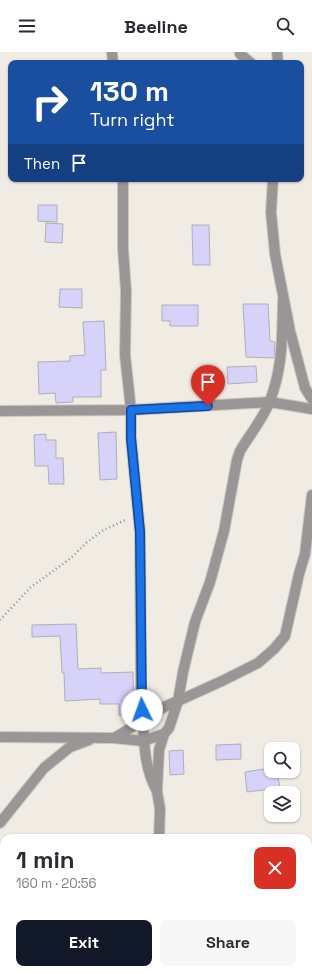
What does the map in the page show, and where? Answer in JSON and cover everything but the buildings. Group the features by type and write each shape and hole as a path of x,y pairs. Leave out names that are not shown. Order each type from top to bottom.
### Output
{"street":[{"path":"240,54 247,60"},
{"path":"122,182 123,248 126,291 125,355 131,410 131,438 140,532 141,700 143,741 145,759 152,784 157,791"},
{"path":"273,182 271,212 275,254 283,301 305,388 312,399"},
{"path":"0,737 114,738 143,741 164,734 170,728 178,700 195,622 210,582 224,531 237,460 240,451 270,402 281,362 283,301"},
{"path":"0,411 131,410 270,402 312,409"},
{"path":"114,738 164,706 222,681 258,663 274,649 284,636 289,621 310,527 312,494"},
{"path":"159,834 160,809 157,791 159,750 164,734"},
{"path":"0,823 48,764 70,747 92,738"}],"path":[{"path":"0,620 31,587 70,558 102,531 129,517 138,508"}],"route":[{"path":"142,710 140,642 140,532 131,438 131,410 208,406"}]}
